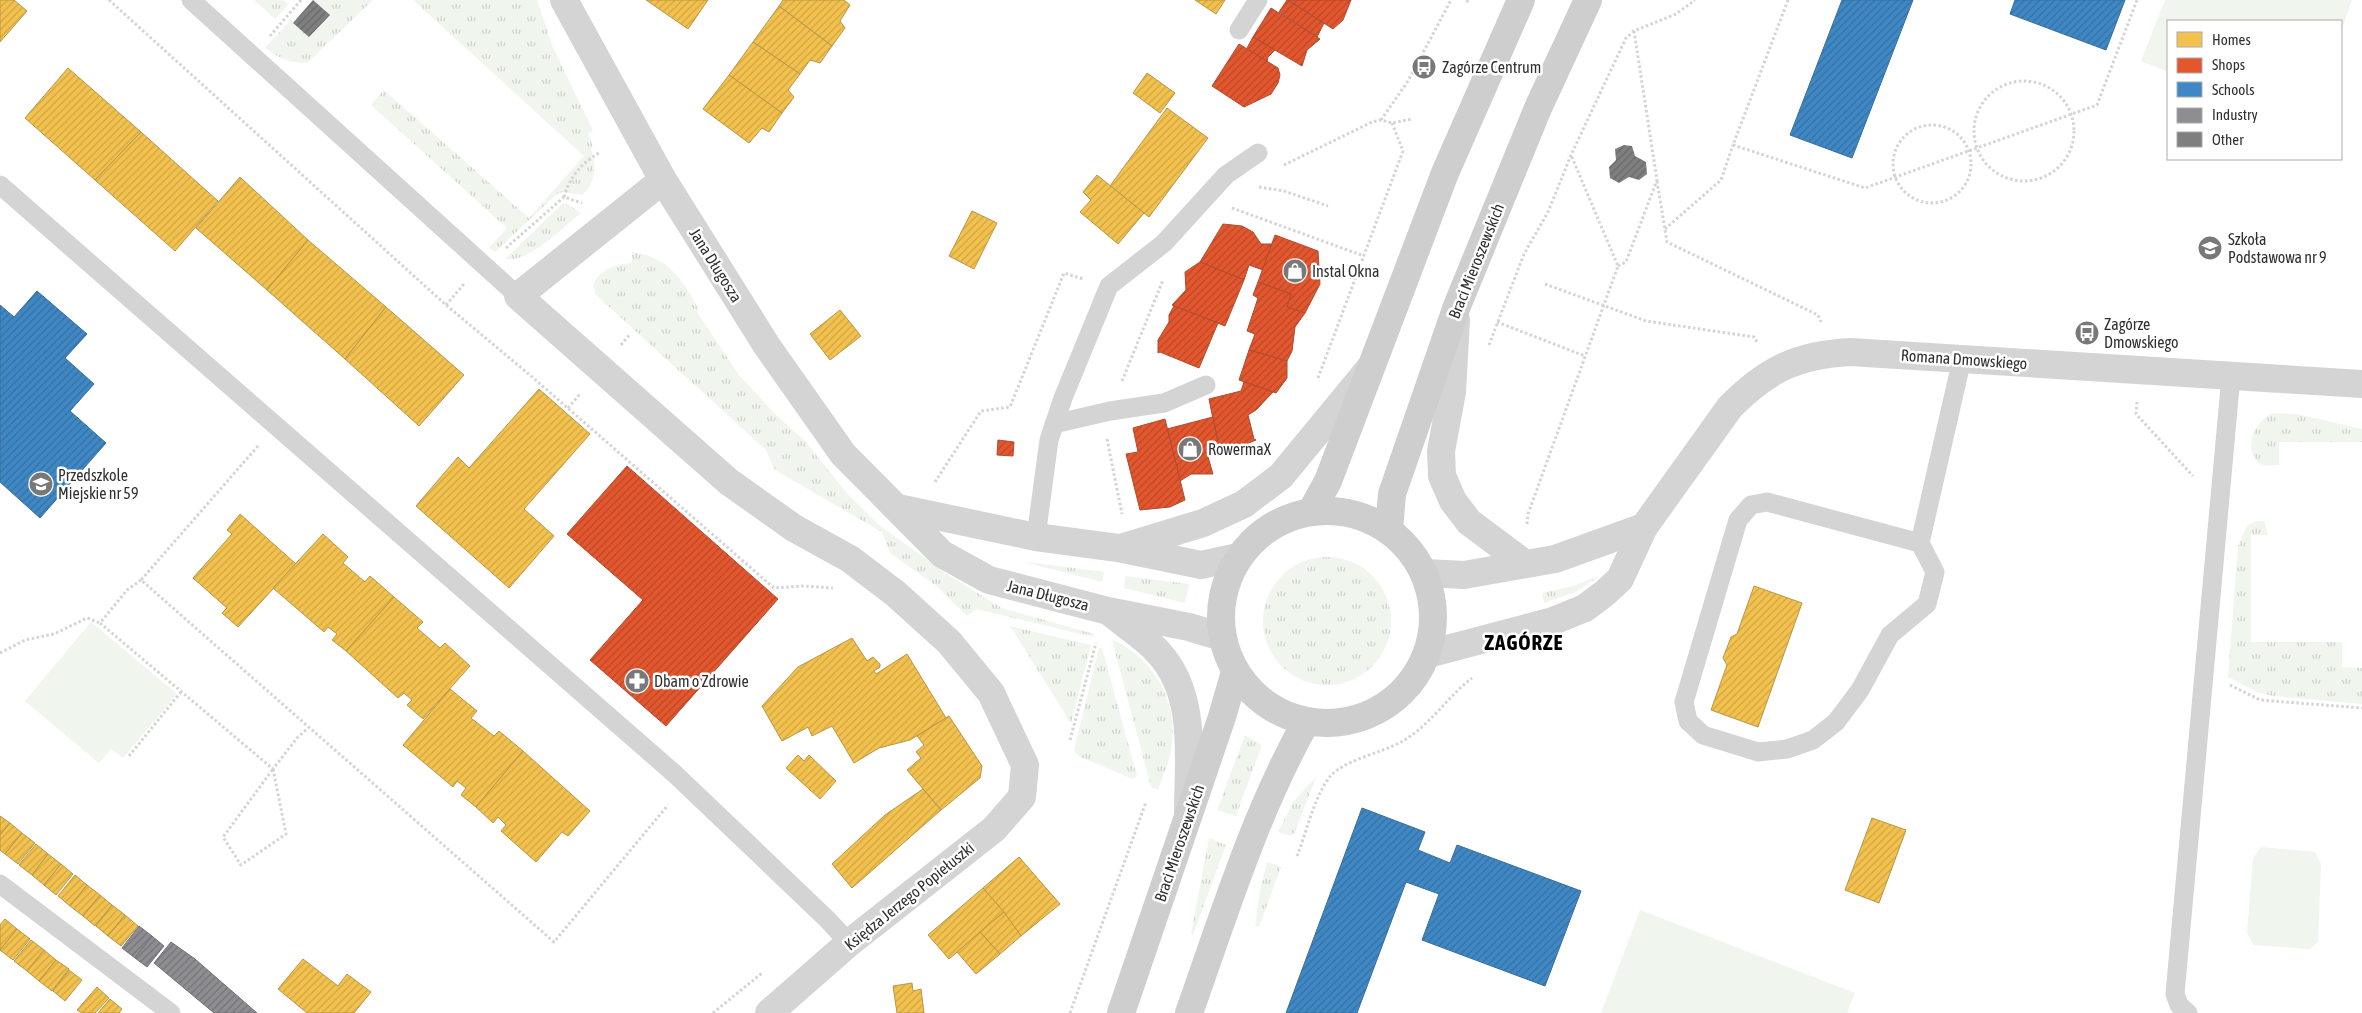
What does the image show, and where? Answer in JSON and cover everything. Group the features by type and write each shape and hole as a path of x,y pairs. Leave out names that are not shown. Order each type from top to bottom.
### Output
{"main road":[{"path":"1311,512 1328,480 1445,173 1521,0"},
{"name":"Braci Mieroszewskich","path":"1389,530 1392,494 1457,306 1538,108 1588,0"},
{"path":"1338,511 1365,517 1389,530 1409,549 1424,573 1431,593 1434,613 1428,654 1413,680 1392,702 1366,716 1336,724 1306,722 1284,715 1265,704 1248,690 1235,672 1222,637 1220,616 1222,595 1228,576 1238,557 1258,536 1283,520 1311,512 1338,511"},
{"name":"Braci Mieroszewskich","path":"1121,1013 1235,672"},
{"path":"1189,1013 1254,829 1282,767 1306,722"}],"street":[{"name":"Jana Długosza","path":"564,0 663,180 766,346 832,438 862,475 898,508 942,554 989,580 1108,610 1189,626 1222,637"},
{"path":"518,296 663,180"},
{"name":"Księdza Jerzego Popiełuszki","path":"518,296 729,482 794,528 850,559 896,594 949,642 991,693 1016,742 1025,766 1022,797 994,829 849,943 769,1013"},
{"path":"1457,306 1452,392 1441,451 1442,476 1453,501 1469,522 1524,563"},
{"name":"Romana Dmowskiego","path":"1428,654 1552,621 1585,608 1620,579 1644,527 1730,407 1747,390 1770,372 1795,360 1823,353 1850,352 2362,384"},
{"path":"1118,548 1203,523 1244,504 1281,476 1372,365"},
{"path":"898,508 1036,537 1118,548 1201,565 1238,557"},
{"path":"1424,573 1464,574 1555,558 1644,527"},
{"path":"1108,610 1158,651 1171,668 1182,689 1188,728 1188,816"}],"lane":[{"path":"191,0 518,296"},
{"path":"1239,30 1258,0"},
{"path":"1036,537 1046,459 1054,424 1109,286 1164,243 1226,175 1258,153"},
{"path":"0,185 687,786 828,918 849,943"},
{"path":"1920,543 1767,502 1751,505 1738,520 1684,702 1688,721 1703,735 1758,752 1787,750 1813,740 1836,722 1860,690 1890,635 1927,604 1935,572 1920,543 1962,359"},
{"path":"2188,1013 2179,1005 2175,994 2231,376"},
{"path":"1054,424 1110,411 1164,403 1206,385"},
{"path":"0,884 171,1013"}],"path":[{"path":"109,0 446,305 568,408 774,588 803,586 837,589"},
{"path":"253,55 301,0"},
{"path":"1381,120 1408,81 1451,0"},
{"path":"1487,349 1524,254 1548,212 1622,45 1634,31 1676,14 1695,0"},
{"path":"1665,229 1721,180 1788,0"},
{"path":"1734,145 1865,188 1976,149 2097,105 2137,0"},
{"path":"1634,31 1667,242 1818,315 1821,322"},
{"path":"2022,81 2045,86 2064,100 2071,113 2074,129 2072,145 2066,160 2055,171 2041,178 2026,181 2010,180 1996,173 1984,162 1976,149 1973,133 1975,118 1982,103 1992,92 2006,84 2022,81"},
{"path":"1280,167 1372,122 1381,120 1392,124 1412,119"},
{"path":"1315,385 1403,151 1392,124"},
{"path":"1926,125 1940,125 1952,130 1963,139 1970,151 1972,164 1970,178 1963,190 1952,198 1939,203 1926,203 1907,194 1895,178 1892,164 1895,151 1907,134 1926,125"},
{"path":"505,249 564,197 574,176 590,157 601,152"},
{"path":"1521,527 1526,528 1528,514 1618,266 1572,155"},
{"path":"1618,266 1626,262 1657,180"},
{"path":"1284,191 1328,206"},
{"path":"564,197 585,204"},
{"path":"1227,206 1364,256"},
{"path":"1115,516 1123,517 1105,428 1110,411 1165,274"},
{"path":"446,305 465,284"},
{"path":"1545,284 1646,321 1754,338 1758,345"},
{"path":"1497,322 1586,356"},
{"path":"568,408 580,393"},
{"path":"2138,397 2136,414 2220,504"},
{"path":"100,623 127,590 141,580 275,427"},
{"path":"141,580 554,942 687,786"},
{"path":"0,653 25,640 54,634 87,618 100,623 273,769 286,834 241,865 223,837 273,769 297,738 308,728"},
{"path":"1070,740 1096,642"},
{"path":"1297,856 1330,776 1345,766 1403,741 1428,722 1458,689 1474,676"},
{"path":"2229,684 2260,700 2362,708"},
{"path":"129,756 181,692"},
{"path":"1070,1013 1146,802"},
{"path":"713,1013 767,969"}],"green space":[{"path":"254,0 284,0 289,4 275,19"},
{"path":"313,0 373,0 307,63 284,59 265,48 291,20 309,37 329,15"},
{"path":"413,0 537,0 552,45 593,131 588,133 593,147 591,149 594,161 594,174 587,191 582,195 563,192 557,194 495,252 489,248 507,228 371,105 384,90 529,218 584,156"},
{"path":"2165,0 2352,0 2342,28 2342,20 2167,20 2167,72 2141,61"},
{"path":"566,203 581,213 535,250 514,259 505,259 562,204"},
{"path":"632,252 656,259 673,272 687,289 699,310 697,312 739,375 775,414 805,441 845,491 879,525 948,575 1002,608 1094,634 1093,637 977,609 967,616 935,585 890,553 882,532 775,470 766,450 596,295 593,285 600,275 614,266 632,263"},
{"path":"2273,413 2297,414 2362,429 2362,442 2279,442 2279,465 2263,465 2254,457 2251,450 2251,442 2262,421"},
{"path":"2256,521 2264,521 2268,535 2251,535 2251,642 2342,642 2342,667 2362,668 2362,704 2273,696 2257,692 2228,677 2238,546 2247,526"},
{"path":"1327,557 1351,562 1372,576 1386,597 1391,621 1386,645 1372,666 1351,680 1327,685 1303,680 1282,666 1268,645 1263,621 1268,597 1282,576 1303,562"},
{"path":"1020,561 1104,572 1102,582"},
{"path":"1601,575 1576,592 1544,603 1542,593 1573,586"},
{"path":"1125,576 1189,584 1185,603 1124,588"},
{"path":"91,622 177,694 123,758 111,749 99,763 25,701"},
{"path":"1010,626 1091,645 1071,723"},
{"path":"1113,640 1128,648 1152,671 1168,700 1172,716 1173,733 1171,750 1158,790 1151,787"},
{"path":"1099,648 1102,648 1137,776 1133,779 1078,756 1074,750"},
{"path":"1245,735 1262,745 1236,816 1217,810"},
{"path":"1316,777 1295,832 1291,836 1278,832 1294,801"},
{"path":"1209,838 1226,845 1193,935 1191,934"},
{"path":"2261,847 2315,852 2321,864 2318,942 2310,949 2254,945 2247,933 2253,858"},
{"path":"1267,862 1281,867 1259,927 1255,926 1260,890"},
{"path":"1640,910 1855,993 1847,1013 1601,1013"}],"building: Homes":[{"path":"0,0 14,0 27,11 0,42"},
{"path":"646,0 708,0 688,29"},
{"path":"783,0 844,0 850,5 840,21 845,28 832,46 779,6"},
{"path":"1195,0 1225,0 1216,14"},
{"path":"779,6 832,46 820,63 810,60 800,74 753,42"},
{"path":"753,42 800,74 788,90 794,97 782,113 729,75"},
{"path":"68,68 141,132 95,180 25,118"},
{"path":"1147,73 1175,93 1160,113 1133,93"},
{"path":"729,75 782,113 769,132 762,128 749,143 703,109"},
{"path":"1167,108 1208,138 1149,217 1110,186"},
{"path":"141,132 218,201 175,251 95,180"},
{"path":"1097,175 1144,213 1118,244 1080,212 1091,200 1083,192"},
{"path":"240,177 308,240 267,290 196,228"},
{"path":"972,211 997,223 974,269 949,256"},
{"path":"308,240 386,307 345,359 267,290"},
{"path":"386,307 464,375 419,426 345,359"},
{"path":"840,310 861,336 830,360 810,334"},
{"path":"539,389 590,434 524,509 554,536 509,588 416,506 458,457 469,468"},
{"path":"240,514 296,564 238,627 222,613 227,608 193,578 232,534 227,530"},
{"path":"323,534 348,557 343,563 365,582 370,576 394,597 346,651 332,640 337,634 328,627 324,632 273,588"},
{"path":"1754,586 1802,603 1758,727 1711,710 1727,665 1723,658 1731,637 1737,634"},
{"path":"394,597 423,622 417,628 440,648 445,643 470,666 423,719 407,705 412,700 404,693 398,698 346,651"},
{"path":"852,638 867,661 873,657 880,664 880,667 874,671 876,674 907,654 946,718 910,740 879,748 854,763 832,726 812,736 808,727 782,741 762,706 798,667"},
{"path":"450,689 477,711 471,718 494,736 499,731 523,751 476,807 461,795 466,788 457,781 453,787 403,745"},
{"path":"949,716 982,766 980,778 941,810 907,770 921,758 916,752 924,745 917,736"},
{"path":"523,751 590,811 568,836 562,832 536,862 501,831 506,825 498,817 493,823 476,807"},
{"path":"798,755 804,761 809,755 836,781 820,799 786,768"},
{"path":"923,789 941,810 852,888 832,864 885,815"},
{"path":"0,816 10,823 0,835"},
{"path":"1872,818 1906,830 1879,903 1845,890"},
{"path":"10,823 22,833 5,854 0,850 0,835"},
{"path":"22,833 35,843 18,864 5,854"},
{"path":"36,844 48,854 32,875 19,865"},
{"path":"48,854 61,864 44,885 32,875"},
{"path":"1019,857 1060,904 1021,936 983,888"},
{"path":"61,864 73,874 56,895 44,885"},
{"path":"75,875 87,885 70,906 58,896"},
{"path":"87,885 100,895 83,916 70,906"},
{"path":"983,888 1004,912 949,959 928,935"},
{"path":"100,895 112,905 95,926 83,916"},
{"path":"112,905 125,915 108,936 96,926"},
{"path":"1004,912 1021,936 1000,954 980,932"},
{"path":"125,915 138,926 121,946 108,936"},
{"path":"5,919 17,929 0,950 0,925"},
{"path":"17,929 30,939 13,960 0,950"},
{"path":"980,932 1000,954 976,974 957,952"},
{"path":"31,940 44,950 27,971 14,961"},
{"path":"44,950 56,960 39,981 27,971"},
{"path":"303,959 338,986 347,974 371,992 354,1013 307,1013 278,989"},
{"path":"56,960 69,969 52,991 39,981"},
{"path":"69,970 82,980 65,1001 53,991"},
{"path":"912,983 913,991 921,989 924,1013 897,1013 893,986"},
{"path":"97,987 109,998 95,1013 82,1013 77,1010"},
{"path":"110,999 122,1009 119,1013 98,1013"}],"building: Shops":[{"path":"1287,0 1324,23 1317,37 1279,12"},
{"path":"1288,0 1351,0 1343,20 1333,29"},
{"path":"1271,8 1320,39 1307,50 1302,66 1253,37"},
{"path":"1253,37 1275,50 1268,57 1267,62 1247,48"},
{"path":"1239,44 1278,68 1280,75 1278,83 1271,94 1244,107 1212,86"},
{"path":"1223,224 1242,226 1253,232 1261,244 1272,244 1263,270 1249,265 1244,280 1200,262"},
{"path":"1275,235 1318,251 1320,284 1305,313 1287,307 1291,294 1258,282"},
{"path":"1200,262 1244,280 1225,326 1172,305 1186,290 1185,272"},
{"path":"1258,282 1291,294 1287,307 1305,313 1295,327 1292,351 1287,361 1249,350 1255,334 1247,331 1258,298 1253,295"},
{"path":"1174,306 1218,323 1199,368 1160,352 1158,353 1158,340 1169,322 1169,315"},
{"path":"1249,350 1287,361 1287,378 1276,393 1239,380"},
{"path":"1244,382 1273,392 1256,410 1248,415 1254,439 1256,440 1232,450 1219,449 1209,399 1241,391"},
{"name":"RowermaX","path":"1213,417 1219,447 1210,447 1206,450 1213,474 1191,474 1180,481 1167,429"},
{"path":"1165,419 1185,500 1170,507 1140,510 1126,454 1138,452 1133,428"},
{"path":"998,440 1014,442 1013,456 997,455"},
{"path":"627,466 778,599 666,726 590,660 643,600 567,534"}],"building: Schools":[{"path":"1842,0 1913,0 1852,158 1790,135"},
{"path":"2015,0 2125,0 2106,50 2010,14"},
{"path":"37,291 87,334 65,358 94,384 70,411 106,443 40,518 0,482 0,305 14,317"},
{"path":"1362,808 1425,832 1418,850 1450,863 1457,845 1581,891 1545,986 1422,940 1439,894 1406,882 1357,1013 1286,1013"}],"building: Industry":[{"path":"139,926 152,936 135,958 122,948"},
{"path":"152,936 164,946 147,967 135,958"},
{"path":"171,942 195,959 257,1013 214,1013 154,963"}],"building: Other":[{"path":"313,0 330,15 309,37 293,23"},
{"path":"1624,145 1632,146 1635,156 1646,162 1647,174 1639,180 1629,177 1619,183 1610,178 1609,167 1616,160 1615,149"}],"place":[{"name":"Zagórze Centrum","path":"1424,67"},
{"name":"Szkoła Podstawowa nr 9","path":"2210,248"},
{"name":"Instal Okna","path":"1295,271"},
{"name":"Zagórze Dmowskiego","path":"2087,333"},
{"name":"RowermaX","path":"1190,449"},
{"name":"Przedszkole Miejskie nr 59","path":"41,484"},
{"name":"Dbam o Zdrowie","path":"637,681"}],"district":[{"name":"ZAGÓRZE","path":"1524,642"}]}
